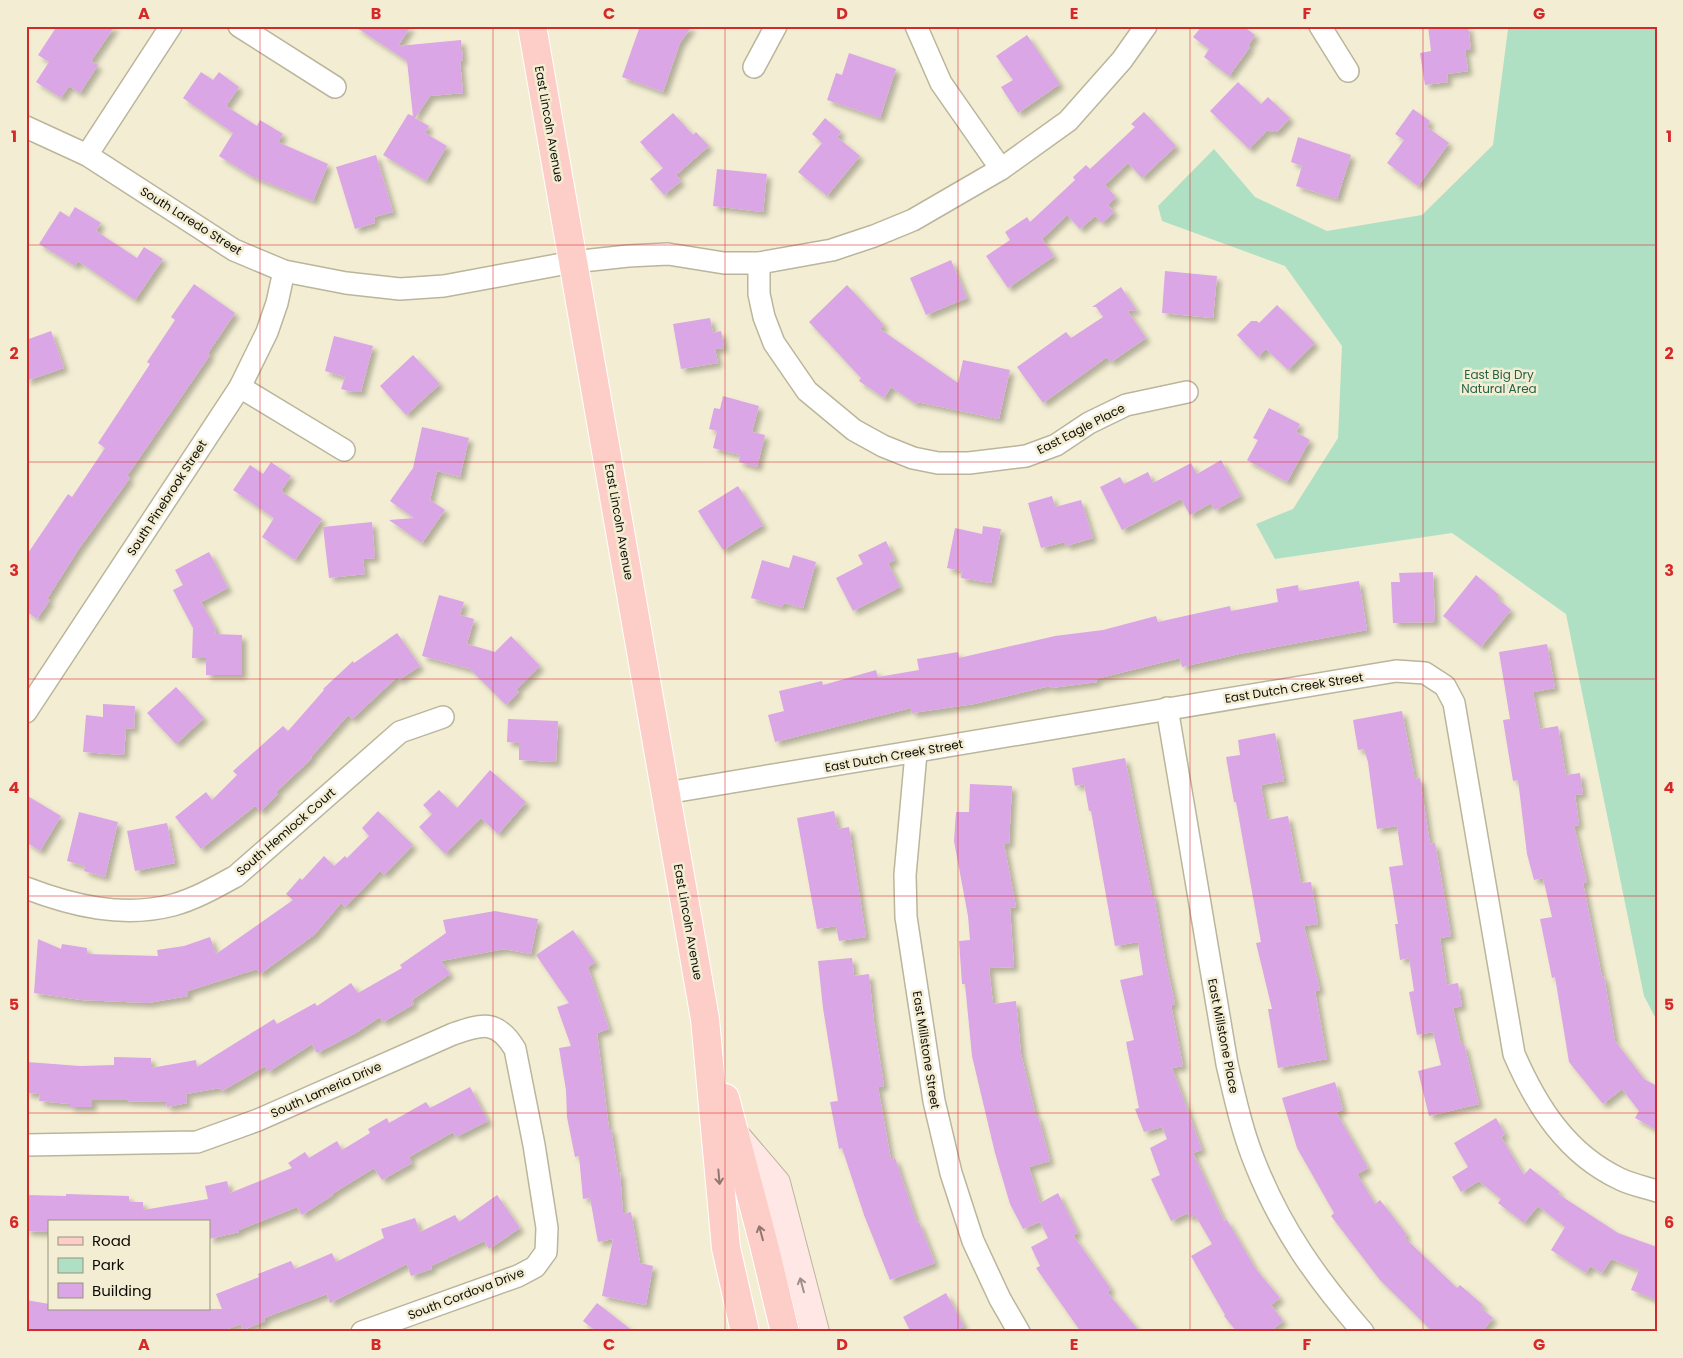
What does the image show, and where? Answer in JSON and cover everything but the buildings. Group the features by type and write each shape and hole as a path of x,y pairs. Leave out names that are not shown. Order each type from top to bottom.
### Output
{"main road":[{"name":"East Lincoln Avenue","path":"532,26 705,1019 726,1248 745,1332"},
{"name":"East Lincoln Avenue","path":"705,1019 785,1332"},
{"path":"735,1135 776,1183 815,1332"}],"street":[{"path":"87,155 171,26"},
{"path":"239,26 335,87"},
{"path":"754,66 776,26"},
{"path":"916,26 940,83 1001,169"},
{"name":"South Laredo Street","path":"26,127 87,155 234,250 284,271 346,284 400,289 444,286 573,262 628,256 668,254 724,263 759,263 832,250 874,236 913,220 1001,169 1068,121 1122,60 1146,26"},
{"path":"1320,26 1348,71"},
{"name":"East Eagle Place","path":"759,263 759,294 764,317 774,343 807,392 854,430 883,446 913,458 938,463 968,464 1026,456 1056,445 1089,423 1126,405 1187,392"},
{"name":"South Pinebrook Street","path":"26,712 240,387 267,332 277,303 284,271"},
{"path":"240,387 344,450"},
{"name":"East Dutch Creek Street","path":"666,793 916,753 1167,708 1396,671 1426,673 1445,686 1454,702 1514,1054 1532,1093 1548,1118 1568,1142 1593,1164 1607,1172 1622,1180 1657,1191"},
{"name":"East Millstone Place","path":"1167,708 1227,1064 1240,1117 1255,1163 1278,1213 1301,1254 1332,1296 1363,1332"},
{"name":"South Hemlock Court","path":"26,888 56,899 93,908 135,911 173,905 206,893 236,876 400,732 443,717"},
{"name":"East Millstone Street","path":"916,753 905,875 906,917 934,1101 950,1173 973,1241 1000,1299 1019,1332"},
{"name":"South Lameria Drive","path":"26,1144 197,1142 258,1120 453,1034 478,1025 495,1028 507,1036 515,1049 534,1145"},
{"name":"South Cordova Drive","path":"362,1332 509,1279 535,1267 546,1252 547,1228 534,1145"}],"green space":[{"name":"East Big Dry Natural Area","path":"1505,26 1657,26 1657,1021 1644,996 1566,614 1452,533 1275,559 1256,524 1293,509 1338,438 1342,346 1285,266 1162,221 1158,206 1214,149 1255,197 1327,231 1422,215 1493,145 1508,29"}]}
